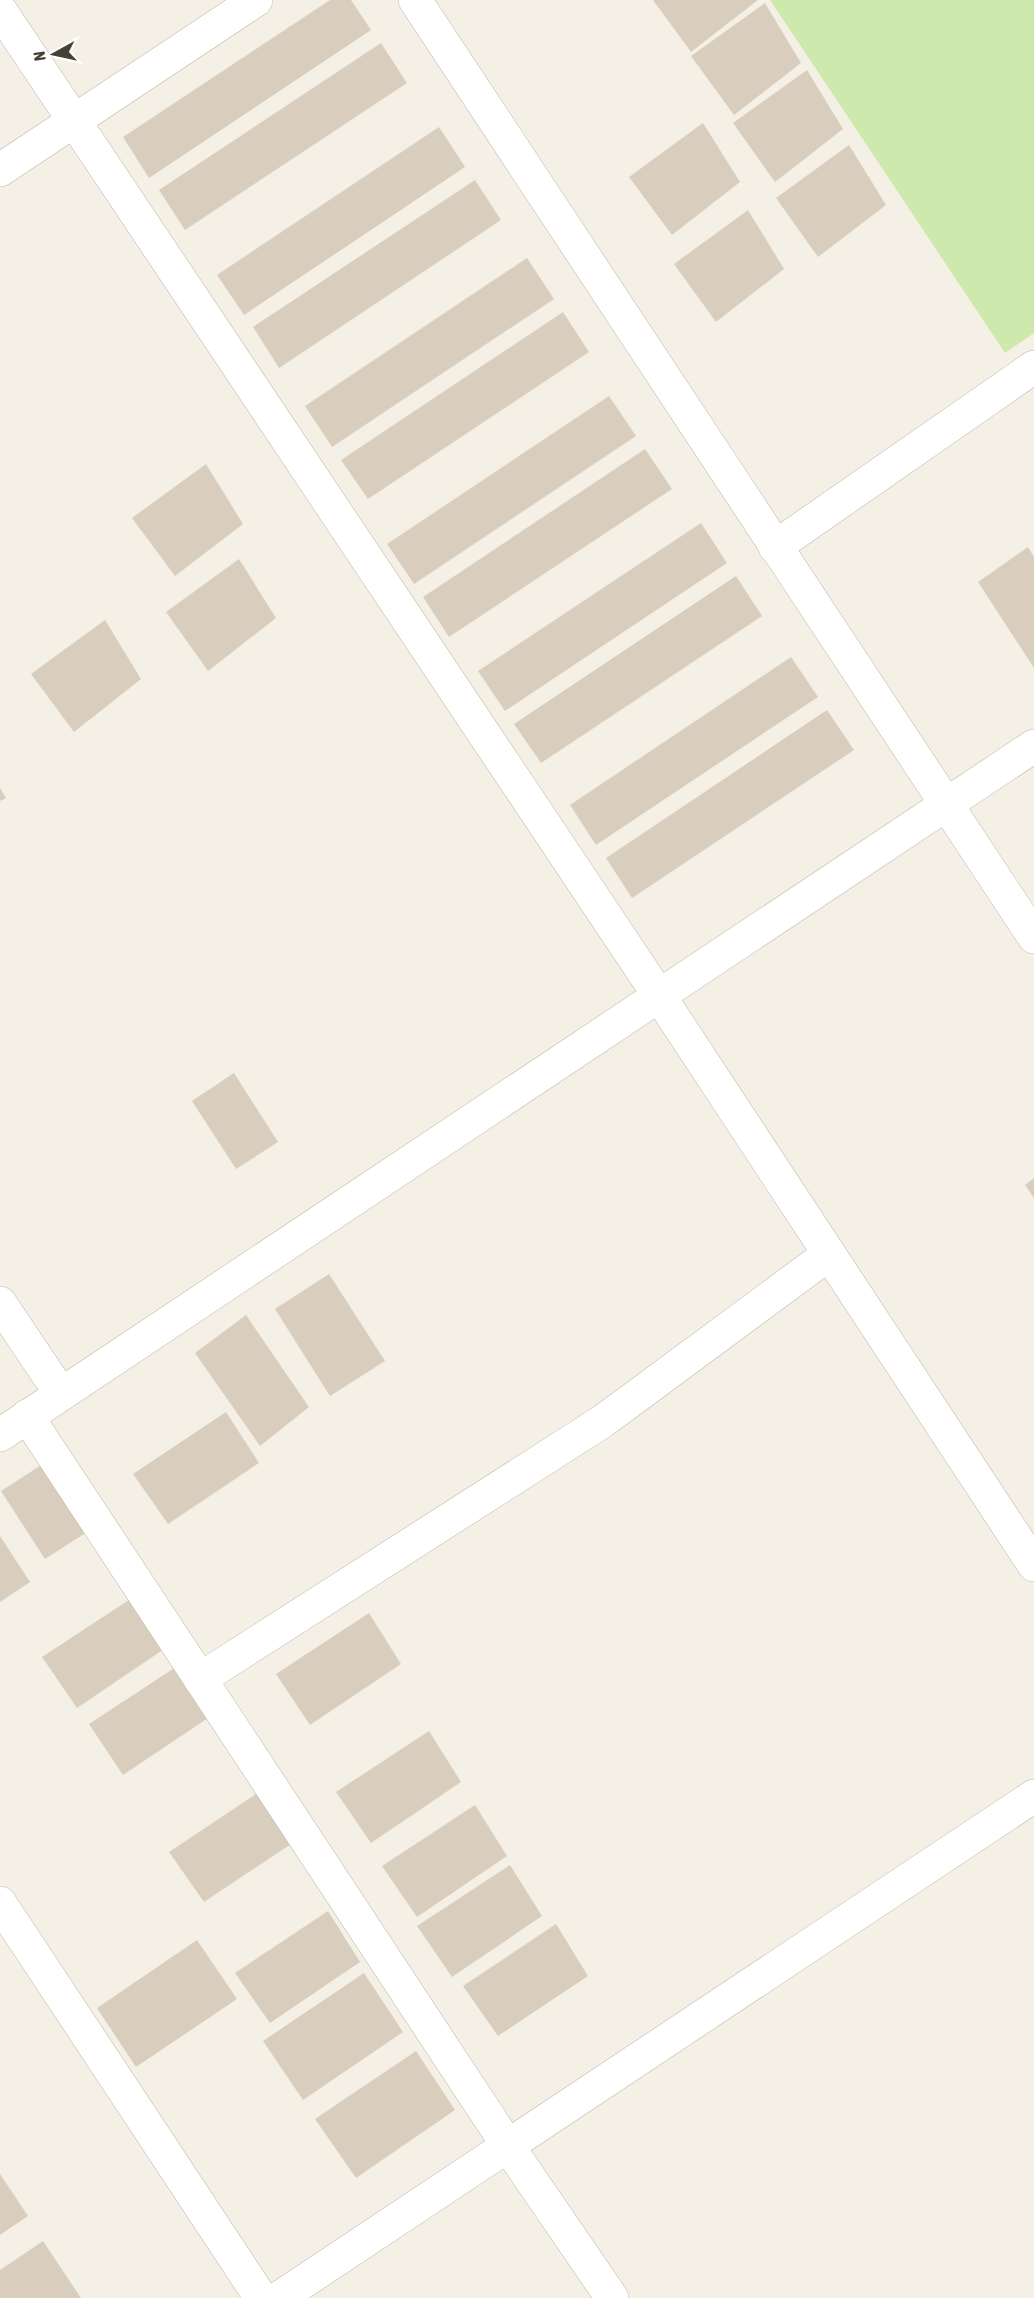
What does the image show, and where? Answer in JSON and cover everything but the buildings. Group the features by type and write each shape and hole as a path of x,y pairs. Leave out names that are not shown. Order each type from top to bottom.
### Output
{"street":[{"path":"0,170 256,0"},
{"path":"415,0 1034,937"},
{"path":"0,10 660,997 1034,1565"},
{"path":"775,547 1034,367"},
{"path":"0,1435 1034,746"},
{"path":"200,1679 603,1421 829,1254"},
{"path":"0,1303 61,1394"},
{"path":"27,1416 508,2146 612,2298"},
{"path":"279,2298 1034,1796"},
{"path":"0,1903 261,2298"}],"green space":[{"path":"770,0 1034,0 1034,333 1005,353"}]}
